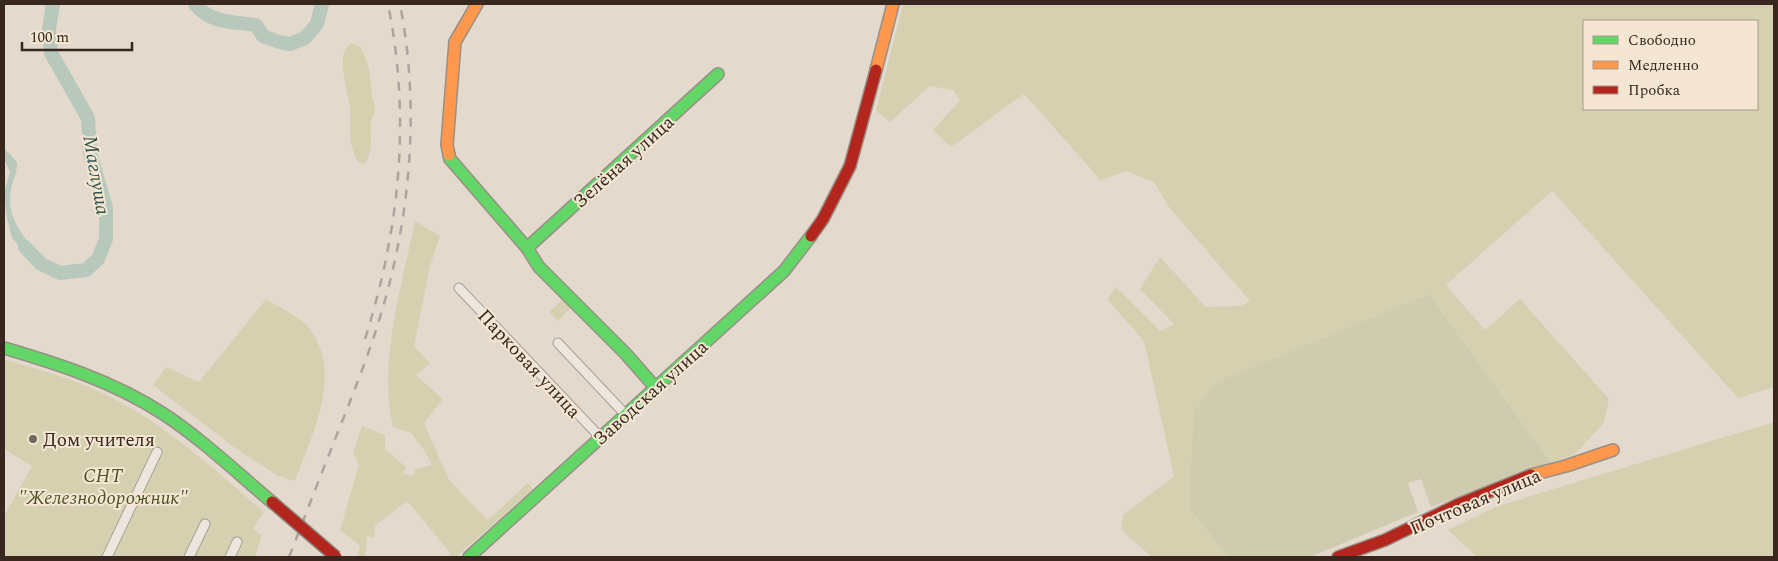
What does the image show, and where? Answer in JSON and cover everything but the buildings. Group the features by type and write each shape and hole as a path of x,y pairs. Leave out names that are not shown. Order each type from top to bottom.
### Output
{"main road":[{"path":"477,4 455,42 447,145 450,159 528,248 538,268 625,353 655,387"},
{"name":"Заводская улица","path":"469,557 784,271 823,219 850,166 893,4"},
{"name":"Зелёная улица","path":"528,248 718,74"},
{"path":"4,348 103,382 163,413 217,455 336,557"},
{"name":"Почтовая улица","path":"1338,557 1385,540 1445,510 1525,476 1566,466 1614,450"}],"street":[{"name":"Парковая улица","path":"459,288 600,437"},
{"path":"558,343 625,414"},
{"path":"107,557 157,452"},
{"path":"189,557 205,524"},
{"path":"230,557 237,542"}],"green space":[{"path":"903,4 1774,4 1774,387 1738,398 1552,191 1446,285 1485,330 1520,299 1609,399 1604,423 1574,455 1551,463 1429,294 1189,508 1228,557 1152,557 1121,530 1123,515 1174,476 1144,341 1107,299 1116,287 1160,331 1174,324 1140,289 1160,257 1206,307 1240,306 1250,301 1169,207 1154,182 1126,171 1100,181 1024,94 951,147 933,130 960,100 953,90 930,86 890,122 876,111"},
{"path":"351,43 360,47 366,60 375,107 371,122 371,144 364,164 358,162 352,148 350,108 343,73 344,53"},
{"path":"415,221 440,236 430,266 414,346 430,363 416,375 443,399 424,423 449,480 488,520 528,483 533,489 456,557 447,557 451,554 407,501 375,526 374,538 367,536 365,557 357,557 360,546 340,530 359,464 353,454 362,426 385,435 385,449 406,467 404,474 413,476 415,469 432,465 426,453 411,433 393,427 389,402 390,350 398,297"},
{"path":"564,298 572,307 558,321 549,312"},
{"name":"СНТ \"Железнодорожник\"","path":"266,299 305,324 317,341 324,360 325,380 317,422 295,481 278,476 239,451 153,385 166,367 199,382"},
{"name":"СНТ \"Железнодорожник\"","path":"4,359 63,377 98,391 121,402 185,445 264,512 253,529 262,535 255,557 4,557 4,516 32,466 4,449"},
{"path":"1774,422 1774,557 1477,557 1448,530 1498,506"}],"shaded area":[{"path":"4,149 17,163 10,199 13,217 22,234 41,255 33,262 12,238 4,194 10,172 4,159"},
{"path":"1429,294 1551,463 1431,507 1421,479 1408,483 1418,512 1310,557 1228,557 1189,508 1194,412 1215,383"}],"waterway":[{"name":"Маглуша","path":"25,247 41,264 60,273 86,270 98,259 106,239 106,208 90,153 88,118 51,53 49,29 53,4"},
{"name":"Маглуша","path":"195,4 207,15 231,22 256,25 263,36 290,44 305,38 317,24 322,4"}],"railway":[{"path":"365,339 387,256 398,173 399,89 388,4"},
{"path":"289,557 370,349 391,276 399,238 405,199 411,121 410,81 400,4"}],"traffic: fast":[{"path":"527,248 718,74"},
{"path":"449,155 450,159 527,248 539,267 625,353 655,387"},
{"path":"469,557 784,271 811,236"},
{"path":"4,348 86,375 144,402 191,434 272,502"}],"traffic: slow":[{"path":"449,155 447,145 455,42 477,4"},
{"path":"876,70 893,4"},
{"path":"1531,475 1566,466 1613,450"}],"traffic: jam":[{"path":"811,236 823,219 850,166 876,70"},
{"path":"1338,557 1385,540 1459,504 1531,475"},
{"path":"272,502 336,557"}],"place":[{"name":"Дом учителя","path":"33,439"}]}
